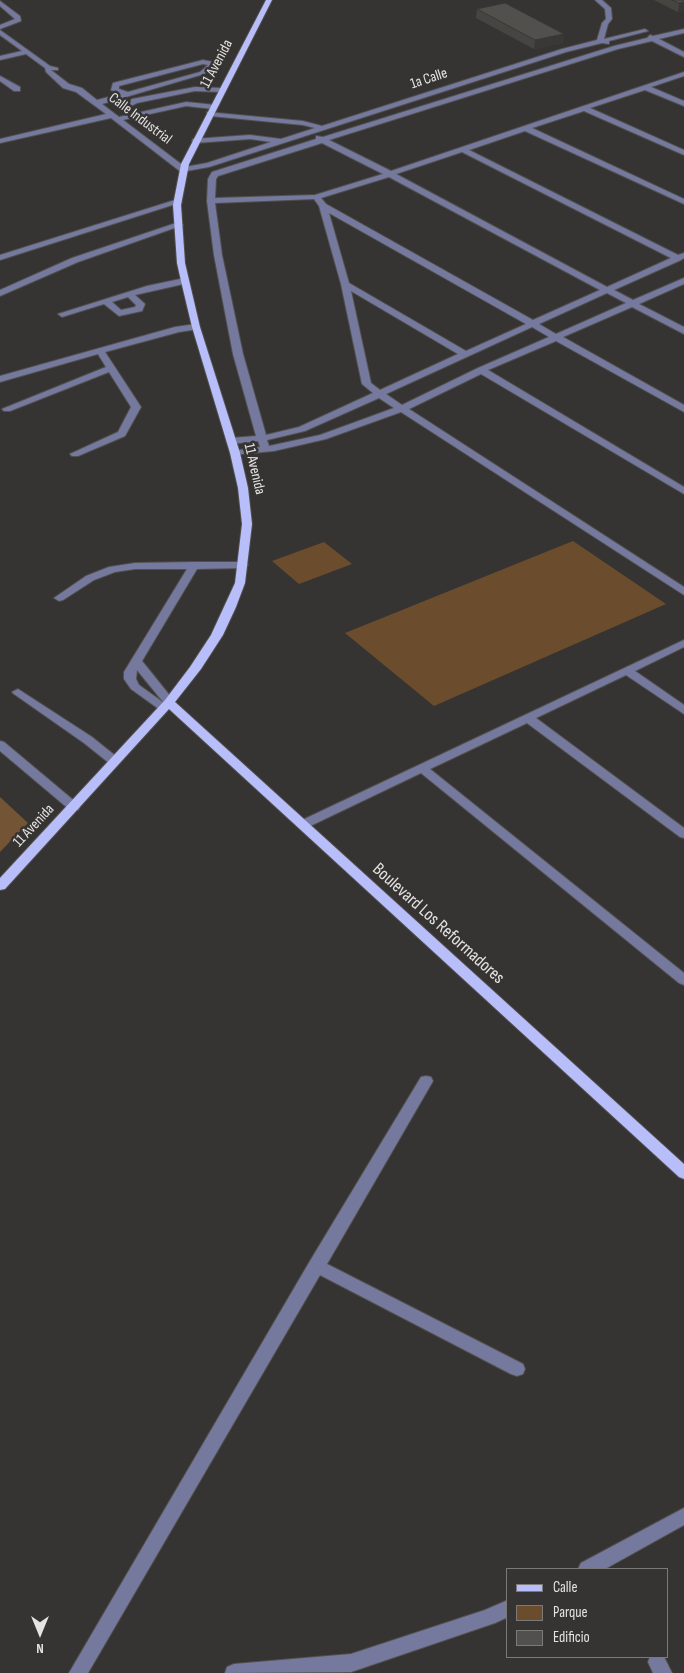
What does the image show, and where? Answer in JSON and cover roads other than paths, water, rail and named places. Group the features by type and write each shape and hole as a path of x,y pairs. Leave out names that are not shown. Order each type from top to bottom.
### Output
{"main road":[{"name":"11 Avenida","path":"0,886 74,807 113,760 166,705 217,636 240,583 247,524 243,488 235,453 196,327 185,281 181,263 178,202 181,178 196,141 269,0"},
{"name":"Boulevard Los Reformadores","path":"166,705 302,825 684,1172"}],"street":[{"path":"598,0 608,8 609,20 605,23 600,40 616,46"},
{"path":"0,2 19,20 0,27"},
{"path":"675,24 684,23"},
{"name":"1a Calle","path":"184,170 209,165 564,50 656,28"},
{"path":"265,449 238,354 218,255 211,201 212,179 215,174 223,170 324,141 616,46 684,31"},
{"name":"Calle Industrial","path":"0,32 48,67 48,71 66,86 79,90 113,113 184,170"},
{"path":"650,37 684,55"},
{"path":"0,58 28,52"},
{"path":"96,103 128,94 202,73 212,65 211,63 203,62 116,84 115,90 128,94"},
{"path":"211,201 316,197 390,174 684,74"},
{"path":"0,78 17,89"},
{"path":"644,87 684,104"},
{"path":"123,106 194,89 221,90"},
{"path":"0,141 113,113 186,104 211,110 256,128 281,142"},
{"path":"584,108 684,153"},
{"path":"196,141 256,128 303,123 322,128"},
{"path":"525,128 684,202"},
{"path":"308,133 390,174 684,331"},
{"path":"462,149 681,257"},
{"path":"316,197 323,206 345,284 367,384 684,592"},
{"path":"0,258 178,202"},
{"path":"323,206 558,336 684,409"},
{"path":"0,293 75,260 178,225"},
{"path":"231,441 261,438 302,429 681,257"},
{"path":"235,453 323,437 403,408 481,370 684,280"},
{"path":"62,314 129,294 185,281"},
{"path":"345,284 464,354"},
{"path":"106,301 119,313 140,309 141,304 129,294"},
{"path":"0,380 178,329 196,327"},
{"path":"74,454 122,434 136,407 100,351"},
{"path":"7,409 112,368"},
{"path":"481,370 684,491"},
{"path":"59,598 90,578 113,569 135,566 243,564"},
{"path":"166,705 135,687 130,679 130,672 194,565"},
{"path":"302,825 684,643"},
{"path":"136,661 166,705"},
{"path":"627,670 684,710"},
{"path":"18,692 88,740 113,760"},
{"path":"528,718 684,834"},
{"path":"0,745 74,807"},
{"path":"422,768 684,980"},
{"path":"78,1673 426,1082"},
{"path":"316,1266 517,1369"},
{"path":"589,1568 616,1555 684,1516"},
{"path":"234,1673 350,1663 489,1617 507,1608"}]}
